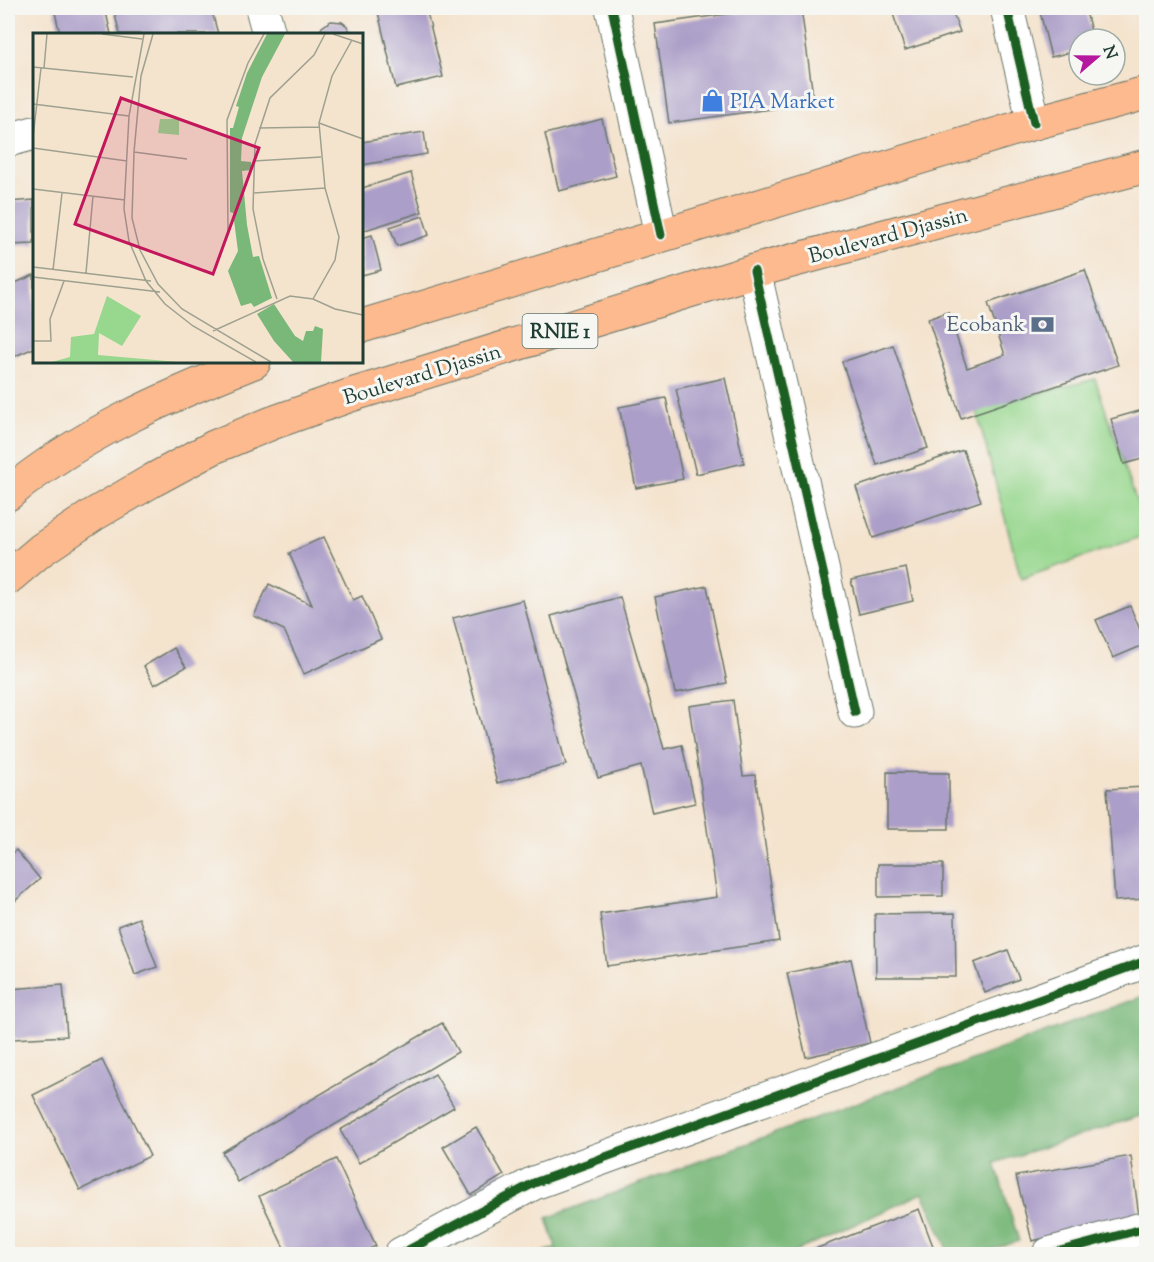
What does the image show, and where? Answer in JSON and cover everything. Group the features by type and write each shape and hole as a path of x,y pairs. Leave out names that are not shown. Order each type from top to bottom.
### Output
{"highway":[{"path":"363,326 1034,123 1146,93"},
{"name":"Boulevard Djassin","path":"8,578 41,550 142,486 214,447 272,423 351,395 754,271 1146,166"},
{"path":"8,494 74,447 133,415 200,383 251,363"}],"street":[{"path":"262,8 269,33"},
{"path":"612,8 661,235"},
{"path":"1007,8 1034,123"},
{"path":"8,140 33,133"},
{"path":"754,271 855,712"},
{"path":"401,1254 534,1184 1146,961"},
{"path":"1049,1254 1146,1228"}],"green space":[{"path":"1095,379 1146,529 1146,535 1021,579 976,409"},
{"path":"1146,995 1146,1114 995,1163 1019,1241 977,1254 950,1254 923,1193 790,1254 540,1254 556,1247 547,1218"}],"building":[{"path":"54,8 105,8 111,33 60,33"},
{"path":"113,8 192,8 193,11 211,8 218,33 120,33"},
{"path":"377,8 426,8 443,77 396,88"},
{"path":"771,8 801,8 814,103 669,123 655,24"},
{"path":"891,8 951,8 960,32 905,50"},
{"path":"1039,8 1085,8 1090,27 1067,27 1067,53 1051,57"},
{"path":"331,21 342,22 350,33 319,33 322,27"},
{"path":"602,119 616,176 559,191 545,134"},
{"path":"424,132 427,154 363,165 363,142"},
{"path":"411,173 422,212 363,231 363,188"},
{"path":"33,200 33,244 8,245 8,202"},
{"path":"423,216 429,235 397,246 390,227"},
{"path":"372,235 381,270 363,275 363,238"},
{"path":"1085,270 1118,365 961,418 928,319 948,312 967,368 1005,355 988,303"},
{"path":"33,275 33,348 8,359 8,286"},
{"path":"893,345 928,448 877,465 842,362"},
{"path":"725,378 744,463 696,474 676,389"},
{"path":"666,398 683,479 636,488 619,407"},
{"path":"1146,409 1146,458 1124,464 1111,419"},
{"path":"963,450 981,501 873,538 856,487"},
{"path":"324,537 353,600 362,596 381,639 304,674 284,630 254,616 269,584 312,605 289,553"},
{"path":"906,568 913,601 859,614 851,580"},
{"path":"707,586 727,683 675,693 655,597"},
{"path":"620,597 664,749 682,745 695,803 652,813 641,766 598,778 551,616"},
{"path":"523,600 566,765 497,783 453,618"},
{"path":"1130,606 1146,644 1113,658 1096,620"},
{"path":"174,648 186,667 154,685 144,666"},
{"path":"733,700 743,776 755,775 779,941 607,966 600,914 717,897 689,706"},
{"path":"887,772 949,773 949,829 887,829"},
{"path":"1146,787 1146,899 1115,901 1107,789"},
{"path":"16,850 40,879 8,907 8,857"},
{"path":"878,864 943,864 943,896 878,897"},
{"path":"955,913 956,977 876,977 875,914"},
{"path":"139,918 157,967 135,975 118,926"},
{"path":"1008,950 1019,979 985,993 974,963"},
{"path":"851,959 870,1043 806,1057 787,973"},
{"path":"63,985 67,1036 13,1039 9,989"},
{"path":"442,1023 458,1052 238,1182 222,1152"},
{"path":"102,1060 150,1156 80,1190 33,1095"},
{"path":"435,1074 454,1107 359,1163 340,1130"},
{"path":"476,1127 504,1175 471,1195 443,1147"},
{"path":"1131,1156 1139,1217 1032,1241 1016,1176"},
{"path":"336,1159 376,1246 359,1254 287,1254 259,1196"},
{"path":"919,1209 936,1254 802,1254"}],"cycle path":[{"path":"612,8 661,235"},
{"path":"1007,8 1034,123"},
{"path":"754,271 855,712"},
{"path":"401,1254 534,1183 1146,961"},
{"path":"1049,1254 1146,1228"}],"place":[{"name":"PIA Market","path":"712,101"},
{"name":"Ecobank","path":"1043,324"}]}
